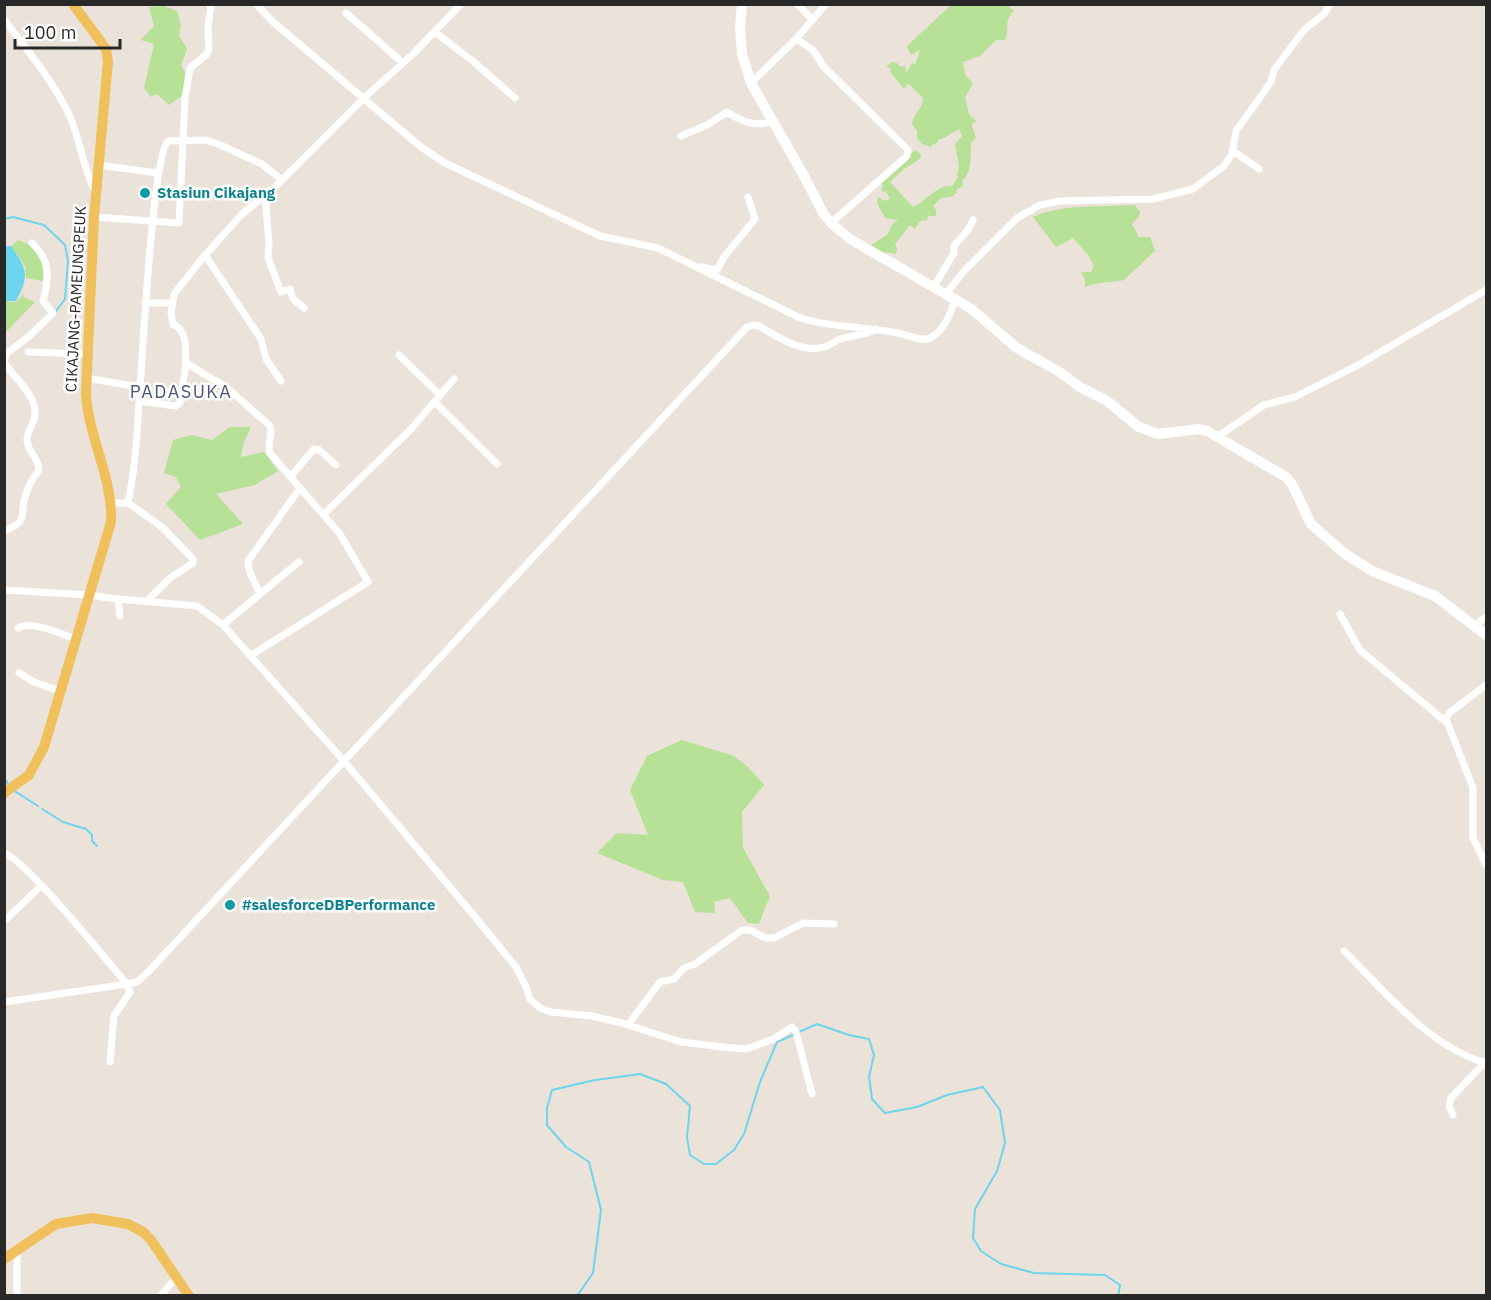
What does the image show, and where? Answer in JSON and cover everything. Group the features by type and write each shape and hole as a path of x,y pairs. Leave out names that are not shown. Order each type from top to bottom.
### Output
{"main road":[{"name":"CIKAJANG-PAMEUNGPEUK","path":"9,791 30,775 44,747 111,526 111,503 88,409 86,378 94,217 109,69 108,56 103,45 73,4"},
{"path":"4,1259 56,1224 92,1218 128,1224 143,1232 164,1256 189,1296"}],"street":[{"path":"94,217 178,223 180,220 185,96 189,70 209,50 208,28 212,4"},
{"path":"256,4 272,21 421,147 445,163 600,236 658,248 809,321 876,329 925,339 930,338 948,319 950,298 975,260 1017,218 1040,205 1060,201 1149,199 1188,191 1197,187 1224,166 1231,158 1236,131 1271,82 1274,70 1304,30 1325,13 1330,4"},
{"path":"140,400 178,405 182,400 186,363 184,332 181,327 173,324 172,303 174,294 205,255 241,215 282,180 461,4"},
{"path":"742,4 740,27 742,54 751,83 831,223 850,239 970,308 1017,348 1058,370 1080,387 1107,401 1146,431 1158,434 1199,429 1286,477 1292,484 1311,524 1338,549 1372,571 1435,596 1486,635"},
{"path":"797,4 813,20"},
{"path":"751,83 796,39 826,4"},
{"path":"346,13 403,63"},
{"path":"4,19 61,98 75,129 87,176 96,193"},
{"path":"435,32 515,98"},
{"path":"796,39 813,50 824,67 908,150 907,156 831,223"},
{"path":"681,136 706,125 727,112 739,120 762,125 772,121"},
{"path":"128,503 140,400 145,303 158,173 165,143 206,140 262,164 282,180"},
{"path":"1233,151 1258,169"},
{"path":"98,165 158,173"},
{"path":"265,195 268,260 281,292 290,289 294,300 304,308"},
{"path":"696,267 717,270 724,257 755,219 748,197"},
{"path":"933,288 954,253 954,246 968,230 973,220"},
{"path":"4,531 16,527 23,517 24,498 31,480 39,471 38,461 30,450 27,438 35,414 33,403 4,362 7,352 27,339 53,313 43,301 47,286 44,254 32,243"},
{"path":"205,255 261,339 266,359 281,381"},
{"path":"1217,437 1264,405 1295,397 1330,380 1420,331 1486,290"},
{"path":"145,303 172,303"},
{"path":"4,1002 137,982 747,327 759,326 792,343 813,348 827,347 841,338 867,334 876,329"},
{"path":"28,352 87,354"},
{"path":"399,355 440,395"},
{"path":"186,363 226,387 269,424 272,432 268,447 270,453 340,534 368,582 250,656"},
{"path":"86,378 140,387"},
{"path":"324,514 407,434 454,379"},
{"path":"435,402 497,464"},
{"path":"291,476 314,449 319,450 336,465"},
{"path":"260,594 249,570 248,561 300,488"},
{"path":"111,503 128,503 162,527 193,559 193,563 170,578 148,600"},
{"path":"223,625 299,562"},
{"path":"4,590 90,595 197,606 223,625 344,761 516,967 526,987 527,995 534,1004 551,1012 592,1016 628,1024 681,1042 746,1049 774,1039 792,1027 796,1032 812,1094"},
{"path":"118,599 120,616"},
{"path":"1340,614 1360,650 1446,722 1473,788 1473,838 1486,865"},
{"path":"1475,625 1486,617"},
{"path":"18,628 26,625 34,626 76,639"},
{"path":"19,673 60,691"},
{"path":"1446,722 1449,713 1486,684"},
{"path":"4,853 17,860 127,984 130,992 114,1016 110,1062"},
{"path":"4,921 41,886"},
{"path":"628,1024 660,982 674,979 684,968 695,964 742,930 750,930 766,938 774,938 803,923 834,924"},
{"path":"1344,951 1384,991 1441,1041 1471,1058 1486,1062 1451,1098 1449,1106 1453,1115"},
{"path":"16,1296 17,1251"},
{"path":"160,1296 177,1277"}],"green space":[{"path":"951,5 1007,5 1014,11 1008,21 1005,40 996,40 980,56 963,62 965,75 973,83 965,98 969,114 977,122 973,122 972,125 976,138 971,143 970,168 962,187 957,189 953,196 940,199 933,206 936,216 928,216 927,220 920,221 915,229 910,225 895,244 896,254 887,252 881,255 867,248 888,234 892,224 898,220 885,218 877,203 878,197 885,201 890,198 886,192 881,191 883,185 880,182 915,150 921,154 920,159 890,182 913,207 942,187 952,186 958,177 959,166 955,144 962,136 959,129 939,139 931,147 922,144 912,124 923,98 910,85 907,84 904,89 890,72 891,68 886,67 892,62 897,63 899,66 906,67 905,73 912,62 915,65 920,50 911,55 907,46"},
{"path":"164,6 177,11 181,25 179,35 187,49 181,65 188,79 183,95 169,105 157,94 151,97 144,88 154,44 141,40 154,26 149,7"},
{"path":"1135,205 1140,212 1132,224 1139,237 1150,237 1155,251 1124,280 1085,287 1085,279 1081,272 1091,272 1094,266 1088,255 1073,238 1056,247 1033,217 1069,208"},
{"path":"18,240 36,247 43,262 43,281 26,278 25,266 11,246"},
{"path":"24,293 23,297 35,302 5,333 5,301 16,302"},
{"path":"230,427 251,427 244,442 241,457 264,452 278,471 255,485 216,494 243,524 200,540 166,504 181,487 176,477 164,473 173,440 191,435 212,440"},
{"path":"682,740 734,756 748,767 764,785 742,812 743,848 770,896 759,924 748,923 730,898 714,902 715,913 695,912 683,882 663,880 597,853 617,833 648,835 630,790 647,756"}],"water":[{"path":"4,246 11,246 25,273 25,279 16,301 5,301"}],"waterway":[{"path":"4,219 13,217 44,225 65,245 68,261 65,299 54,314"},
{"path":"4,778 9,785"},
{"path":"13,790 38,806"},
{"path":"42,809 63,822 86,829 97,846"},
{"path":"799,1032 817,1024 869,1039 874,1055 869,1077 872,1099 885,1113 917,1107 947,1095 983,1087 1000,1110 1005,1143 997,1171 975,1209 973,1238 981,1251 1001,1264 1034,1273 1105,1275 1120,1285 1118,1296"},
{"path":"577,1296 593,1273 601,1210 589,1162 566,1147 547,1125 547,1108 552,1090 595,1080 640,1074 666,1084 690,1106 687,1137 690,1155 704,1164 716,1164 734,1150 744,1134 760,1082 777,1042 793,1035"}],"place":[{"name":"Stasiun Cikajang","path":"145,193"},
{"name":"#salesforceDBPerformance","path":"230,905"}],"district":[{"name":"PADASUKA","path":"181,392"}]}
